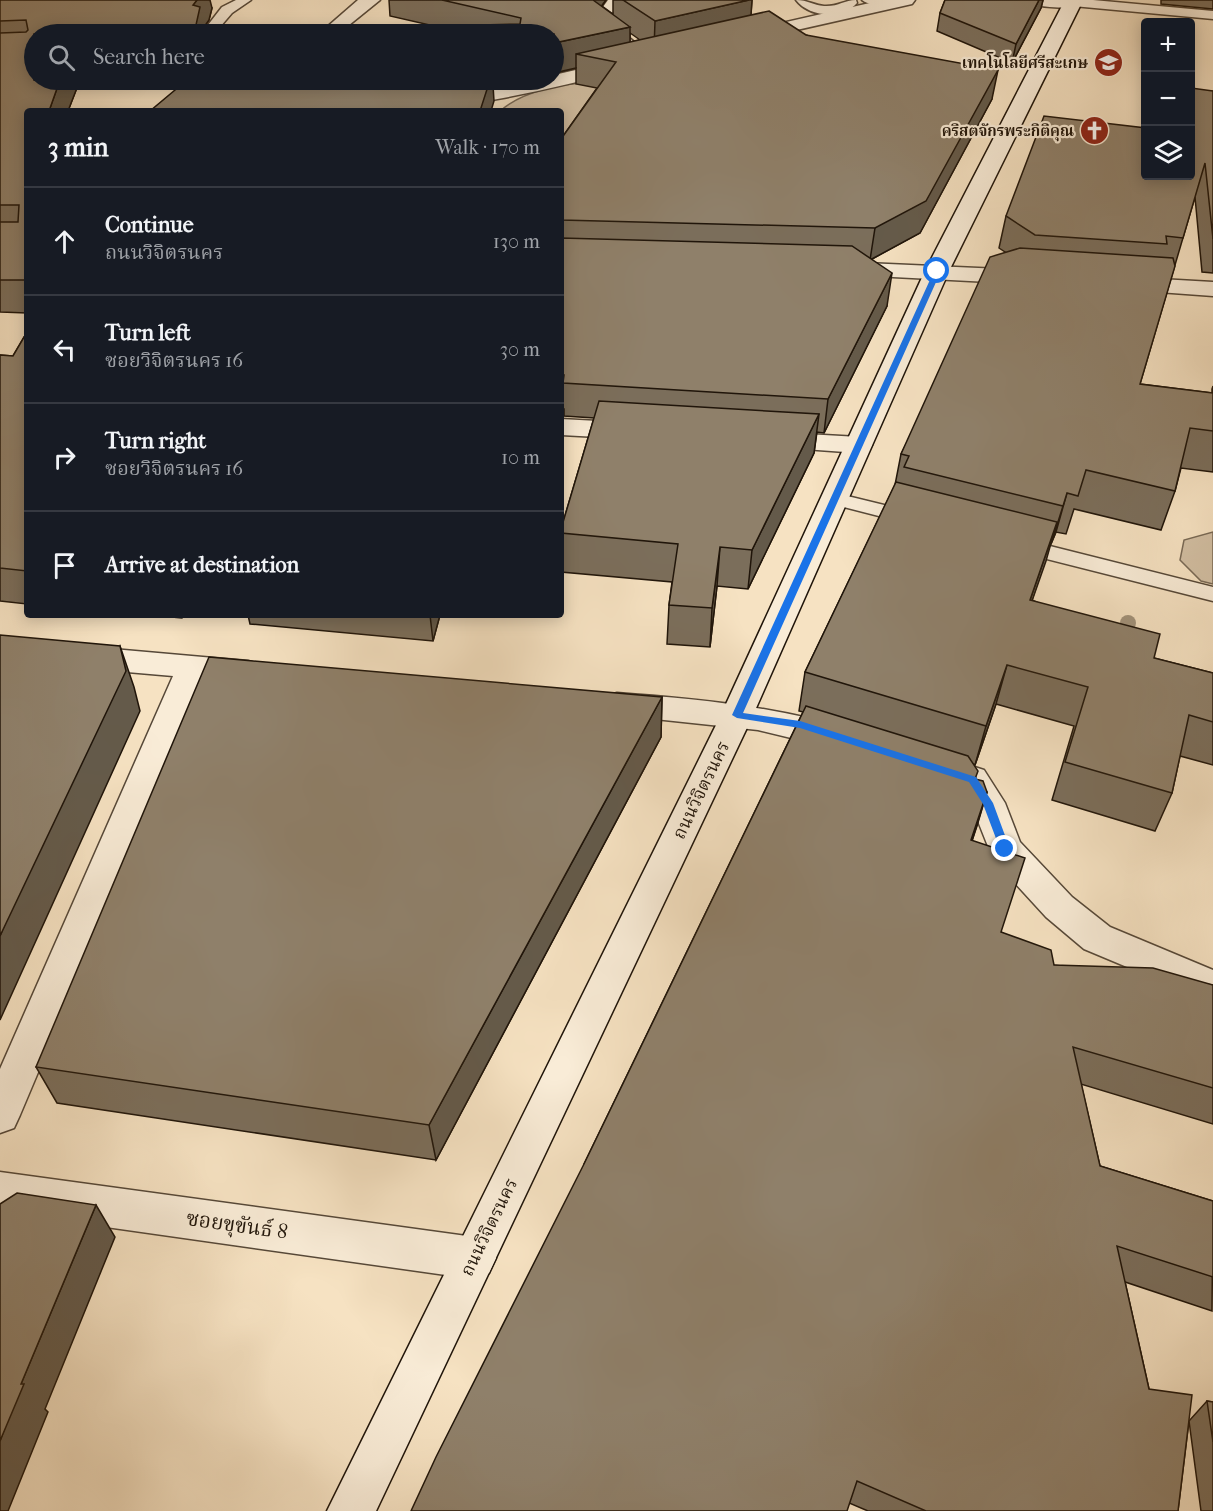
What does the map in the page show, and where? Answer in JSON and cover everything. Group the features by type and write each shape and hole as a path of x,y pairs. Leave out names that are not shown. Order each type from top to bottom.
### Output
{"street":[{"path":"339,24 360,6 371,0"},
{"path":"564,77 641,57 602,26 601,22 617,0"},
{"path":"1036,0 1073,1"},
{"name":"ถนนวิจิตรนคร","path":"351,1511 737,715 937,271 1073,1"},
{"path":"732,40 900,2"},
{"path":"406,108 511,90"},
{"path":"820,268 937,271 1052,279"},
{"path":"1098,282 1213,289"},
{"path":"564,427 656,433"},
{"path":"752,439 859,445"},
{"path":"0,650 276,675"},
{"path":"0,1115 193,667"},
{"path":"584,702 737,715 800,725 876,749"},
{"path":"919,762 972,779 988,803 1005,849 1059,907 1097,938 1213,987"},
{"name":"ซอยขุขันธ์ 8","path":"0,1192 474,1258"}],"lane":[{"path":"215,24 227,10 245,0"},
{"path":"802,0 809,6 826,10 842,8 850,3 850,0"},
{"path":"868,0 900,2"},
{"path":"1073,1 1213,15"},
{"path":"835,499 938,525"},
{"path":"995,539 1213,594"}],"shaded area":[{"path":"592,82 619,95 564,159 564,108 504,108 531,93 540,90 564,90 564,85"},
{"path":"1213,532 1213,584 1201,581 1180,560 1184,540"}],"building":[{"path":"0,0 197,0 193,5 200,7 196,24 27,24 26,20 0,21"},
{"path":"442,0 593,0 630,27 564,41 564,24 520,24 521,18"},
{"path":"623,0 749,0 655,21"},
{"path":"945,0 1039,0 1016,44 940,13"},
{"path":"769,11 806,35 998,70 926,201 875,228 564,220 564,135 616,62 576,54"},
{"path":"24,32 24,90 56,90 50,108 24,108 24,280 0,280 0,222 18,222 19,205 0,205 0,33"},
{"path":"1195,89 1213,91 1213,239 1205,163 1183,238 1166,236 1167,244 1035,235 1006,216 1044,116 1141,127 1141,180 1195,180"},
{"path":"175,90 487,90 481,108 154,108"},
{"path":"564,238 852,246 892,273 828,399 564,383"},
{"path":"1020,248 1173,258 1175,266 1140,384 1213,393 1213,431 1190,428 1175,491 1086,470 1078,496 1067,493 1063,506 904,467 909,456 901,454 990,257"},
{"path":"24,337 24,571 0,568 0,355 13,356"},
{"path":"599,401 819,414 752,550 720,547 712,608 669,605 678,544 564,533 564,519"},
{"path":"896,482 1057,522 1030,600 1160,634 1154,658 1213,673 1213,722 1189,715 1172,793 1065,762 1088,687 1007,665 986,726 805,672"},
{"path":"0,635 120,646 126,671 0,936"},
{"path":"209,657 662,697 429,1125 36,1067"},
{"path":"806,706 968,756 978,771 975,779 983,781 987,792 971,840 1025,858 1001,932 1051,950 1054,965 1153,968 1213,985 1213,1088 1073,1047 1100,1166 1213,1201 1213,1277 1117,1246 1149,1389 1192,1395 1178,1511 926,1511 857,1481 847,1511 411,1511 584,1164"},
{"path":"17,1193 96,1205 21,1384 24,1384 0,1441 0,1204"},
{"path":"1207,1401 1213,1402 1213,1442"}],"place":[{"name":"เทคโนโลยีศรีสะเกษ","path":"1109,63"},
{"name":"คริสตจักรพระกิติคุณ","path":"1095,131"}],"route":[{"path":"937,271 737,715 800,725 972,779 988,803 1005,849"}]}
